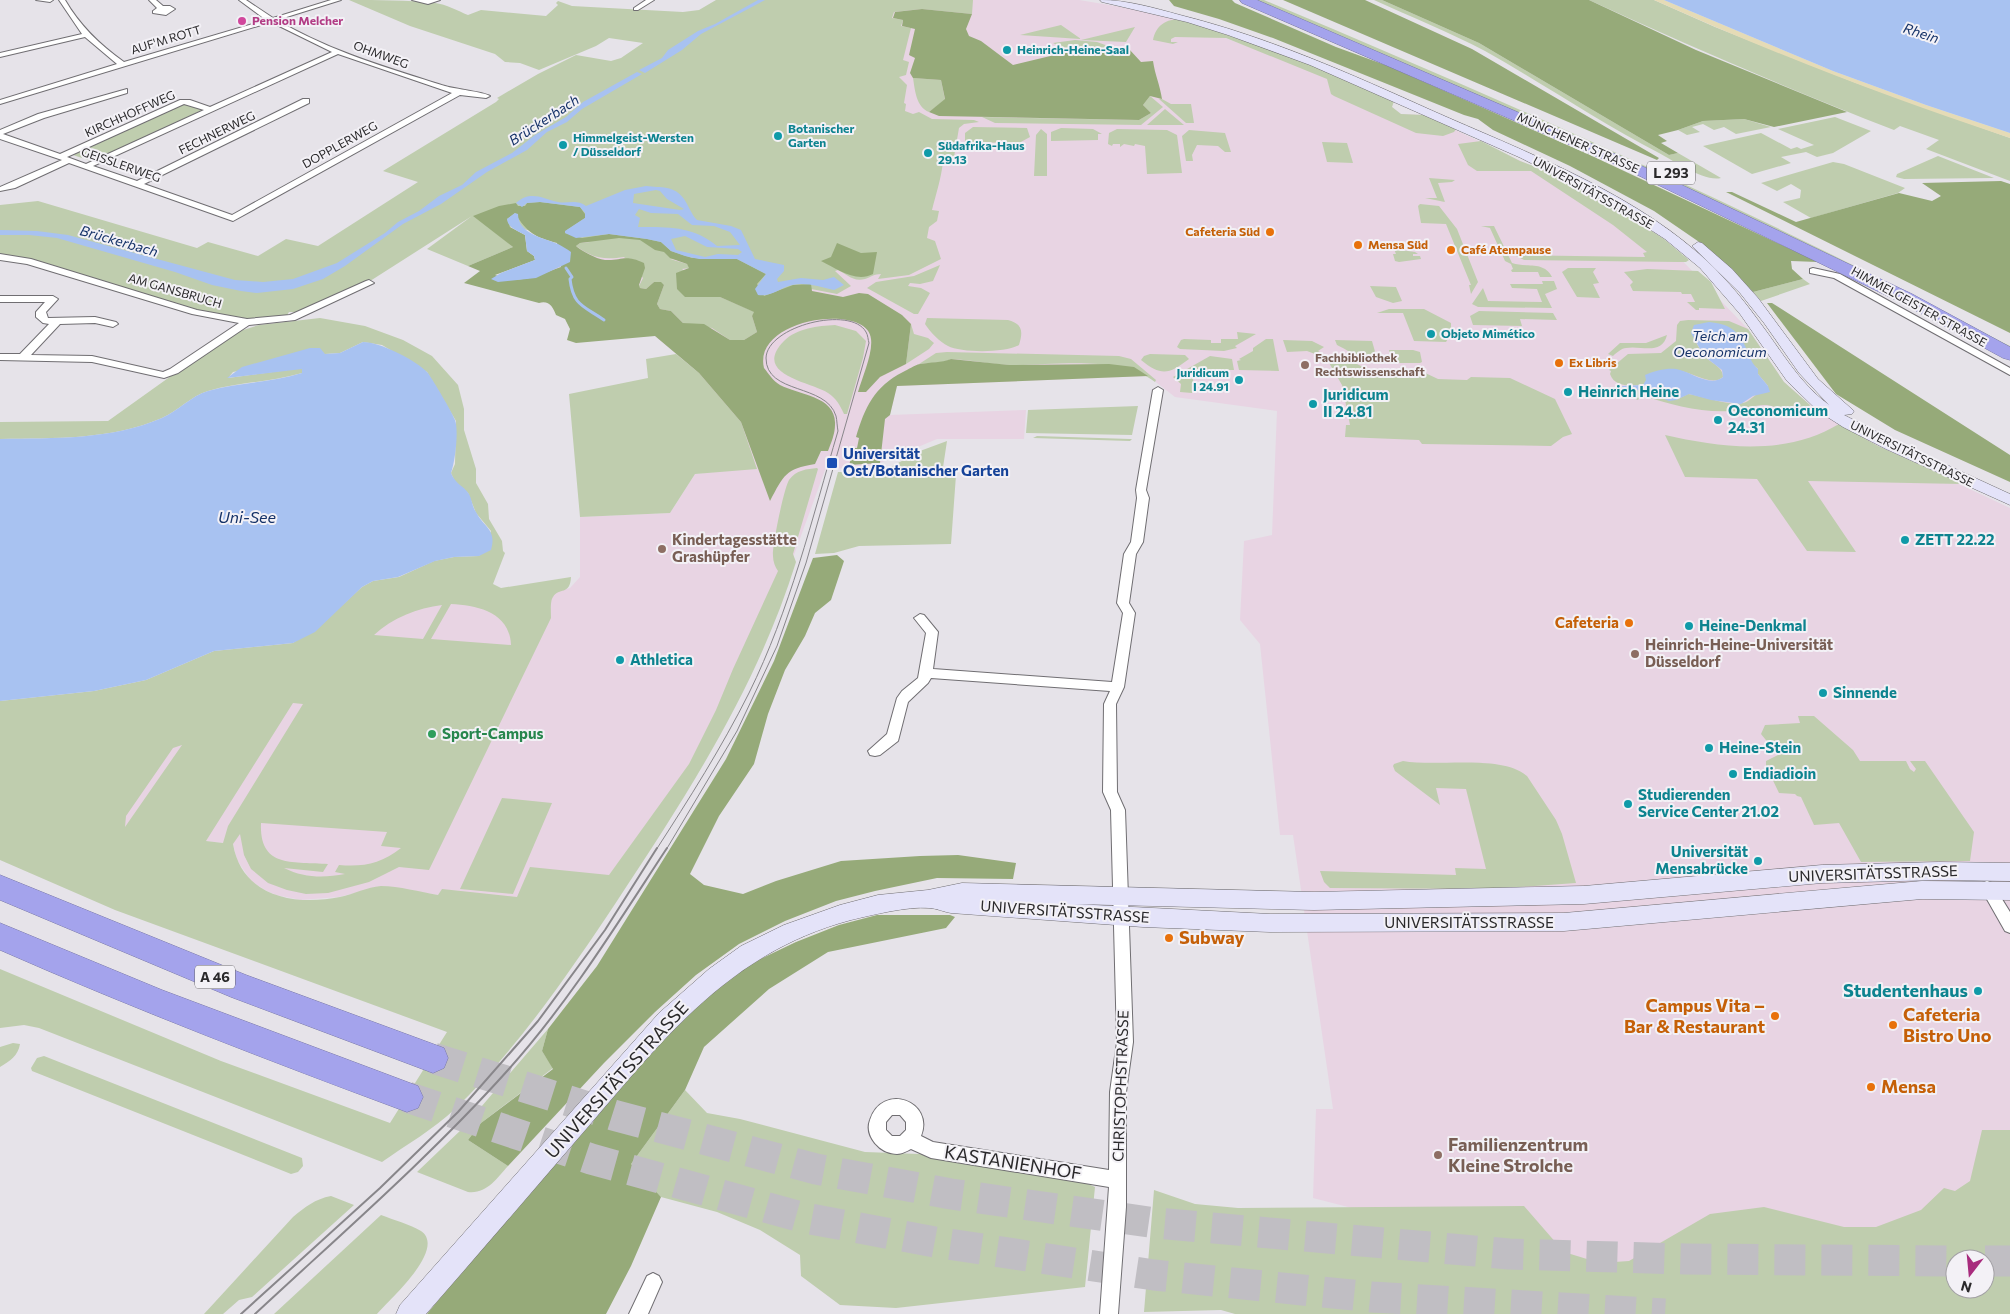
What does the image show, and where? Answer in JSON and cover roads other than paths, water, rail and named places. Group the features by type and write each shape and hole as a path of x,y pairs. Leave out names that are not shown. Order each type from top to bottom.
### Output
{"highway":[{"path":"1238,0 1269,4"},
{"name":"MÜNCHENER STRASSE","path":"1246,0 1269,4 1461,80 1629,153 1912,289 2010,341"},
{"name":"MÜNCHENER STRASSE","path":"1269,4 1624,163 1906,298 2010,354"},
{"name":"A 46","path":"0,887 241,987 433,1058"},
{"path":"0,936 60,963 208,1022 407,1097"}],"street":[{"path":"39,0 50,0"},
{"path":"62,0 72,18 85,35 100,49 123,65"},
{"path":"152,0 161,8"},
{"name":"OHMWEG","path":"242,0 272,20 339,51 407,76 472,96 486,96"},
{"name":"AUF'M ROTT","path":"0,102 338,0"},
{"path":"415,0 428,2 437,0"},
{"path":"636,9 651,0"},
{"name":"UNIVERSITÄTSSTRASSE","path":"1104,0 1189,18 1234,32 1304,59 1469,130 1613,201 1670,237 1703,265 1726,288 1752,320 1783,368 1823,408 1902,451 2010,500"},
{"name":"UNIVERSITÄTSSTRASSE","path":"1132,0 1220,22 1311,55 1459,118 1624,197 1690,239 1723,268 1754,302 1814,384 1840,407 1889,435 2010,488"},
{"path":"0,55 85,35"},
{"name":"KIRCHHOFFWEG","path":"87,166 339,51"},
{"name":"GEISSLERWEG","path":"0,134 41,116 124,91"},
{"name":"DOPPLERWEG","path":"233,218 459,92"},
{"name":"FECHNERWEG","path":"138,184 306,101"},
{"name":"KIRCHHOFFWEG","path":"0,189 12,186 65,158 180,104 188,102 209,109"},
{"name":"GEISSLERWEG","path":"0,134 233,218"},
{"name":"AM GANSBRUCH","path":"0,257 28,261 187,309 247,322 292,318 369,283"},
{"name":"HIMMELGEISTER STRASSE","path":"1813,271 1836,276 1846,281 2010,372"},
{"path":"0,298 56,296 41,312 41,317 46,321 95,320 113,324"},
{"path":"22,358 56,321"},
{"path":"0,357 92,359 164,375 174,371 247,322"},
{"name":"CHRISTOPHSTRASSE","path":"1110,1314 1118,1180 1118,1092 1125,1042 1118,810 1110,792 1110,704 1118,687 1129,613 1123,603 1130,554 1137,542 1143,498 1141,490 1158,390"},
{"path":"875,751 893,737 902,701 907,694 924,680 932,632 920,618"},
{"path":"926,673 1118,687"},
{"path":"1978,871 2000,891 2010,926"},
{"name":"UNIVERSITÄTSSTRASSE","path":"409,1314 666,1020 717,976 749,953 791,932 840,914 878,904 962,892 1314,901 1554,896 1624,892 1822,874 2010,872"},
{"name":"UNIVERSITÄTSSTRASSE","path":"928,898 952,904 1120,916 1319,924 1564,922 1922,890 2000,891"},
{"name":"KASTANIENHOF","path":"910,1139 931,1150 1118,1180"},
{"path":"638,1314 653,1282"}],"water":[{"path":"758,0 765,0 701,34 682,50 645,73 639,70 662,58 668,50 698,31 715,24"},
{"name":"Rhein","path":"1664,0 2010,0 2010,133 1833,71"},
{"path":"637,72 642,74 582,109 567,122 547,132 527,150 487,172 441,204 403,224 345,266 323,279 293,289 257,293 241,291 212,285 175,272 57,238 29,235 0,235 0,230 37,231 68,235 235,280 263,282 293,279 337,263 385,233 398,222 419,211 439,196 462,185 476,172 512,153 535,135 566,117 583,102"},
{"path":"646,186 672,189 684,199 697,220 731,226 741,230 755,259 784,265 784,271 777,279 778,282 801,278 823,280 834,277 844,285 834,290 813,285 797,284 787,286 771,294 758,295 755,289 766,274 737,259 699,259 671,251 661,242 609,234 576,238 565,233 565,231 585,218 585,213 580,207 540,202 527,203 522,207 516,203 526,197 536,196 558,202 576,202 586,206 625,190","holes":["660,191 667,199 684,209 633,203 634,194","639,209 651,213 678,214 692,225 714,226 730,232 740,245 717,246 708,239 680,229 638,227 640,218 635,215","685,236 707,247 738,249 742,252 738,255 718,254 705,257 676,250 671,239"]},
{"path":"515,213 518,214 519,221 527,231 558,244 571,252 570,262 536,278 498,282 491,279 501,273 535,260 534,256 527,251 525,235 509,225 507,219"},
{"name":"Teich am Oeconomicum","path":"1709,322 1727,326 1740,336 1752,362 1758,369 1758,374 1768,386 1770,392 1753,396 1741,404 1711,400 1689,394 1669,401 1644,391 1623,388 1622,386 1643,385 1646,380 1645,375 1668,369 1682,370 1712,381 1723,377 1722,370 1704,356 1691,333 1694,325"},
{"name":"Uni-See","path":"363,342 388,348 407,357 428,373 455,420 457,431 456,447 451,473 455,480 469,494 479,517 489,529 492,537 491,550 479,556 454,557 435,561 398,577 373,581 362,587 315,632 293,643 214,651 146,680 94,691 0,701 0,439 103,434 143,425 168,415 196,396 208,391 279,379 302,373 302,369 227,378 242,367 310,348 320,348 325,354 340,353"}],"waterway":[{"path":"566,268 572,277 570,279 577,300 585,308 604,320"}],"tunnel":[{"path":"433,1058 613,1115 816,1169 951,1194 1156,1223 1509,1254 1685,1259 1945,1261"},
{"path":"407,1097 591,1159 805,1218 935,1242 1154,1275 1372,1297 1665,1314"},
{"path":"1995,1261 2010,1261"}],"tram line":[{"path":"656,850 728,733 764,662 799,564 838,431 836,416 830,406 821,398 786,384 776,378 769,370 766,358 770,347 780,337 794,329 811,323 844,320 857,324 866,332 869,343 806,563 777,646 737,731 666,850"},
{"path":"241,1314 380,1188 458,1112 538,1021 605,930 657,848"},
{"path":"255,1314 448,1134 508,1070 572,990 667,848"}],"place":[{"name":"Pension Melcher","path":"242,21"},
{"name":"Heinrich-Heine-Saal","path":"1007,50"},
{"name":"Botanischer Garten","path":"778,136"},
{"name":"Himmelgeist-Wersten / Düsseldorf","path":"563,145"},
{"name":"Südafrika-Haus 29.13","path":"928,153"},
{"name":"Cafeteria Süd","path":"1270,232"},
{"name":"Mensa Süd","path":"1358,245"},
{"name":"Café Atempause","path":"1451,250"},
{"name":"Objeto Mimético","path":"1431,334"},
{"name":"Ex Libris","path":"1559,363"},
{"name":"Fachbibliothek Rechtswissenschaft","path":"1305,365"},
{"name":"Juridicum I 24.91","path":"1239,380"},
{"name":"Heinrich Heine","path":"1568,392"},
{"name":"Juridicum II 24.81","path":"1313,404"},
{"name":"Oeconomicum 24.31","path":"1718,420"},
{"name":"Universität Ost/Botanischer Garten","path":"832,463"},
{"name":"ZETT 22.22","path":"1905,540"},
{"name":"Kindertagesstätte Grashüpfer","path":"662,549"},
{"name":"Cafeteria","path":"1629,623"},
{"name":"Heine-Denkmal","path":"1689,626"},
{"name":"Heinrich-Heine-Universität Düsseldorf","path":"1635,654"},
{"name":"Athletica","path":"620,660"},
{"name":"Sinnende","path":"1823,693"},
{"name":"Sport-Campus","path":"432,734"},
{"name":"Heine-Stein","path":"1709,748"},
{"name":"Endiadioin","path":"1733,774"},
{"name":"Studierenden Service Center 21.02","path":"1628,804"},
{"name":"Universität Mensabrücke","path":"1758,861"},
{"name":"Subway","path":"1169,938"},
{"name":"Studentenhaus","path":"1978,991"},
{"name":"Campus Vita – Bar & Restaurant","path":"1775,1016"},
{"name":"Cafeteria Bistro Uno","path":"1893,1025"},
{"name":"Mensa","path":"1871,1087"},
{"name":"Familienzentrum Kleine Strolche","path":"1438,1155"}],"water label":[{"name":"Brückerbach","path":"544,120"},
{"name":"Brückerbach","path":"119,241"}]}
